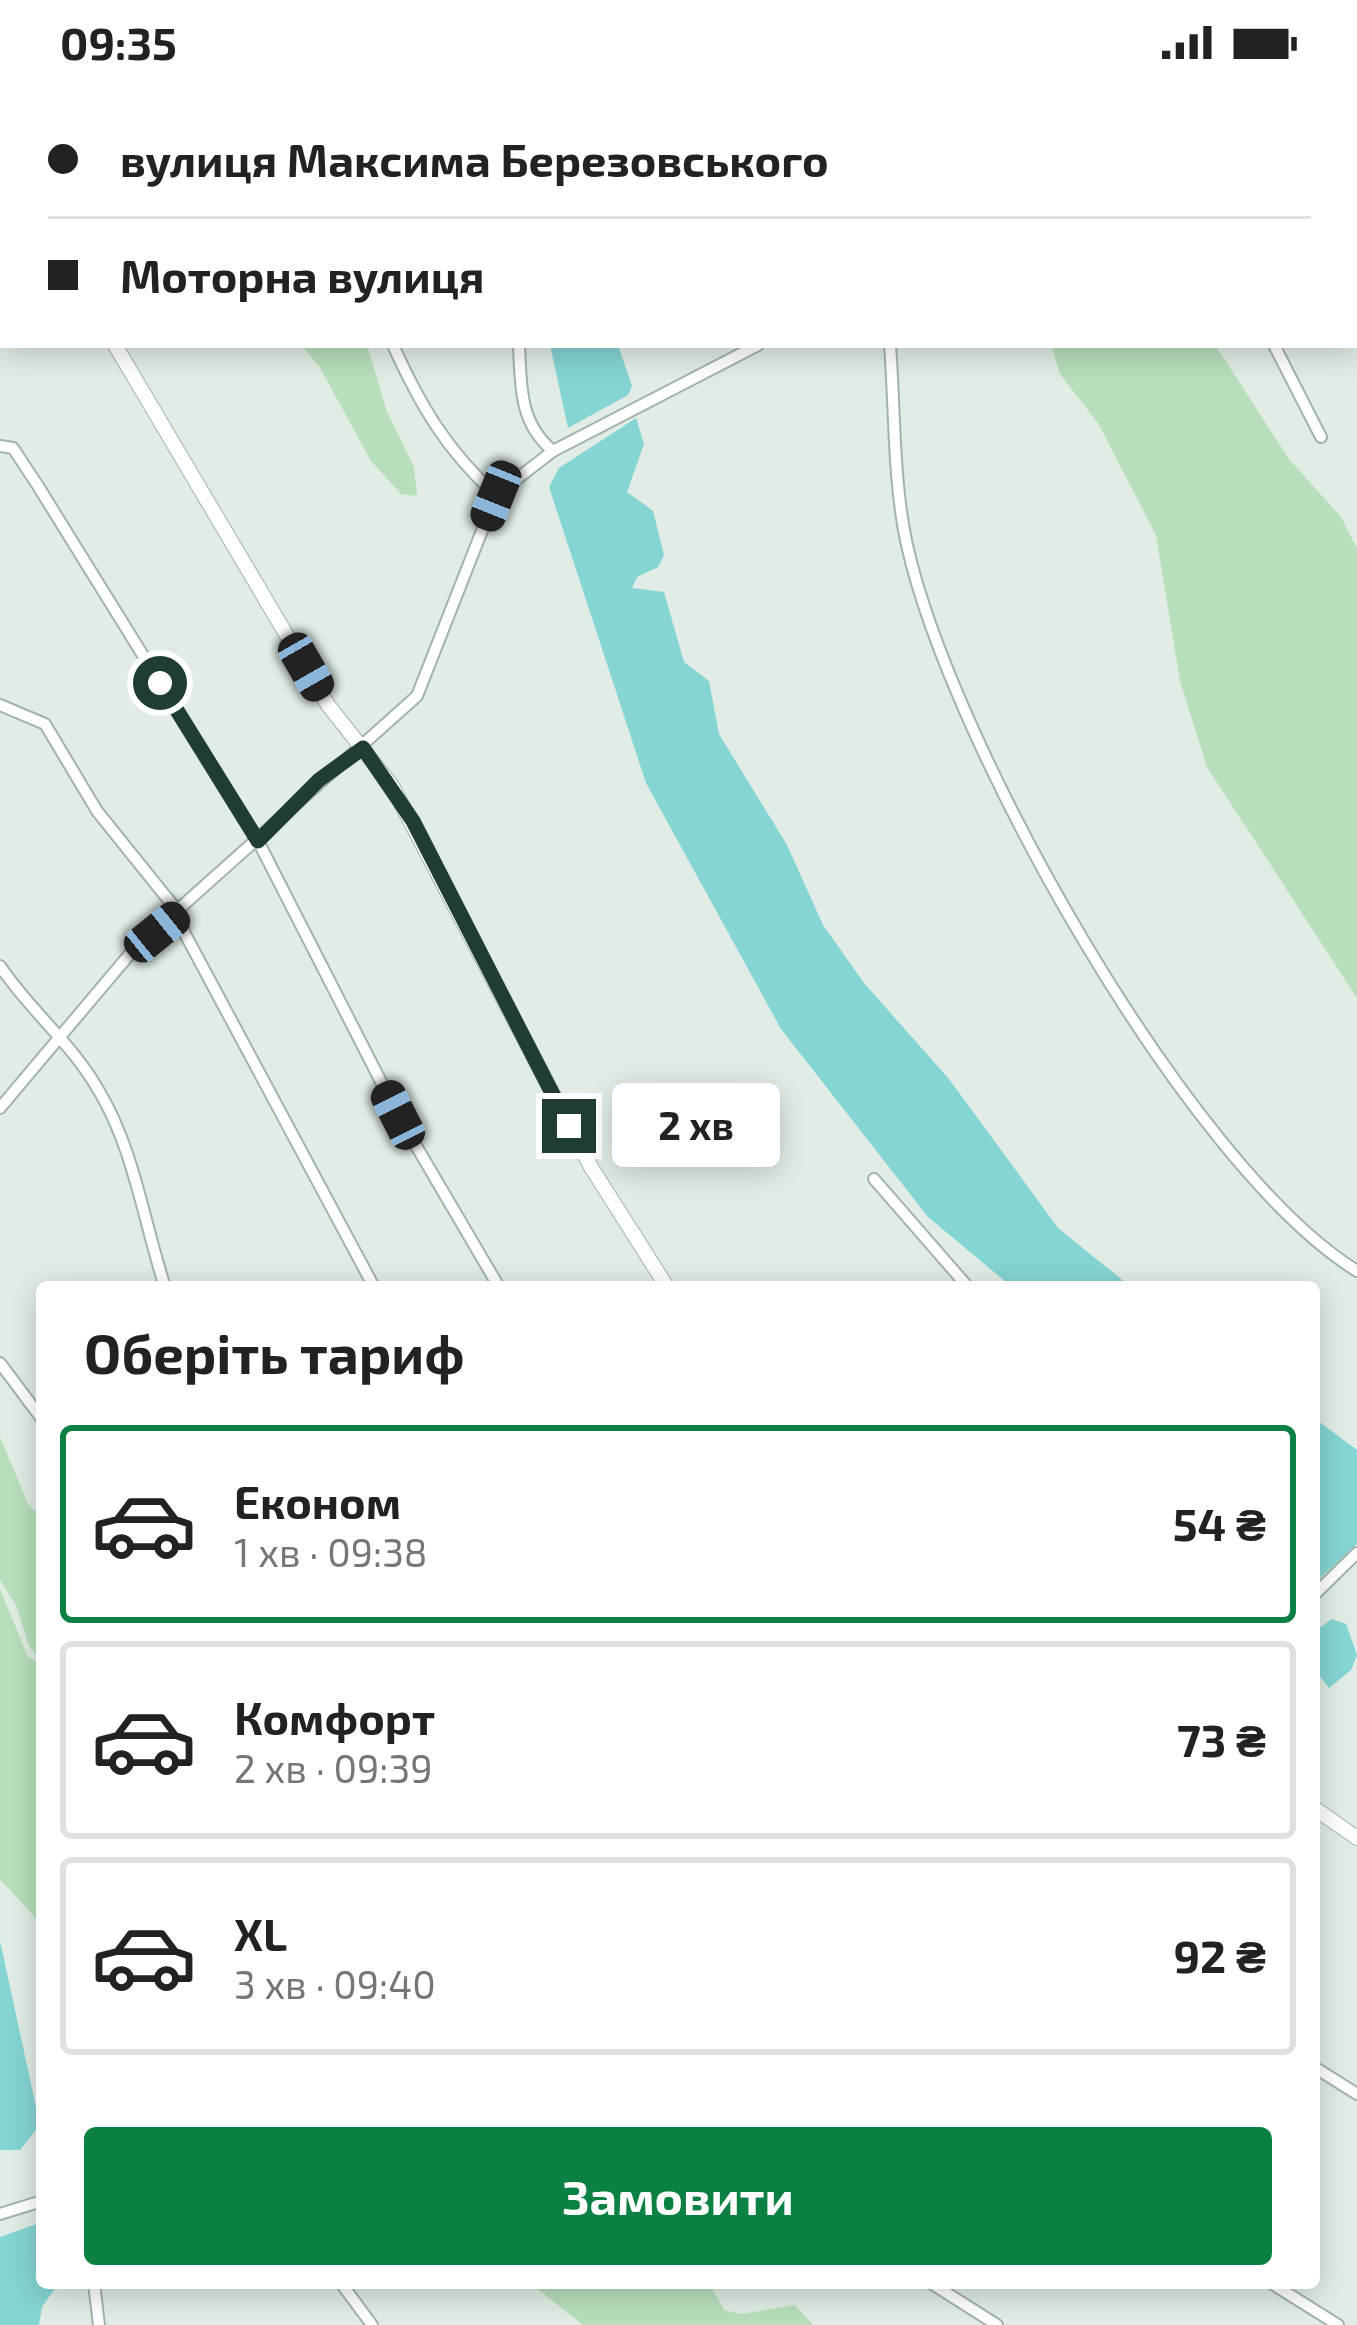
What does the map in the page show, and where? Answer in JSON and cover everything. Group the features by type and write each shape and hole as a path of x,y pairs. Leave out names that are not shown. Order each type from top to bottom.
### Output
{"street":[{"path":"117,348 328,705 413,821 591,1167 663,1281"},
{"path":"395,348 446,447 496,496"},
{"path":"519,348 522,404 532,431 553,451"},
{"path":"0,1108 121,963 417,696 496,496 553,451 752,348"},
{"path":"890,348 906,543 928,613 1017,827 1180,1086 1259,1184 1357,1271"},
{"path":"1276,348 1321,437"},
{"path":"0,446 13,448 38,486 258,841 398,1115 496,1281"},
{"path":"0,705 45,724 97,811 179,914 184,932 371,1281"},
{"path":"0,966 35,1012 64,1036 102,1095 133,1175 163,1281"},
{"path":"874,1179 963,1281"},
{"path":"0,1363 36,1411"},
{"path":"1320,1588 1357,1553"},
{"path":"1320,1812 1357,1838"},
{"path":"1320,2071 1357,2094"},
{"path":"0,2214 36,2202"},
{"path":"95,2289 99,2325"},
{"path":"345,2289 372,2325"},
{"path":"940,2289 997,2325"},
{"path":"1280,2289 1338,2325"}],"green space":[{"path":"304,348 368,348 387,412 414,467 417,496 401,494 371,461 319,366"},
{"path":"1052,348 1217,348 1289,459 1341,517 1357,549 1357,998 1207,767 1180,681 1156,535 1098,423 1060,374"},
{"path":"0,1437 28,1504 36,1512 36,1654 0,1580"},
{"path":"0,1589 28,1657 36,1662 36,1918 0,1879"},
{"path":"538,2289 712,2289 724,2310 741,2314 795,2305 813,2325 583,2325"}],"water":[{"path":"551,348 619,348 632,386 628,395 568,428"},
{"path":"636,418 644,444 627,492 653,511 664,555 658,567 637,577 632,588 664,592 684,662 709,681 719,734 787,845 823,925 864,983 949,1079 1058,1228 1124,1281 1005,1281 928,1217 781,1029 646,783 549,487 559,468"},
{"path":"1320,1422 1357,1450 1357,1544 1320,1578"},
{"path":"1332,1619 1346,1624 1357,1655 1351,1670 1329,1688 1320,1677 1320,1628"},
{"path":"0,1941 36,2107 36,2130 20,2150 0,2150"},
{"path":"36,2224 36,2289 55,2289 42,2307 39,2325 0,2325 0,2237"}],"route":[{"path":"160,683 258,841 319,780 363,748 413,821 569,1126"}]}
